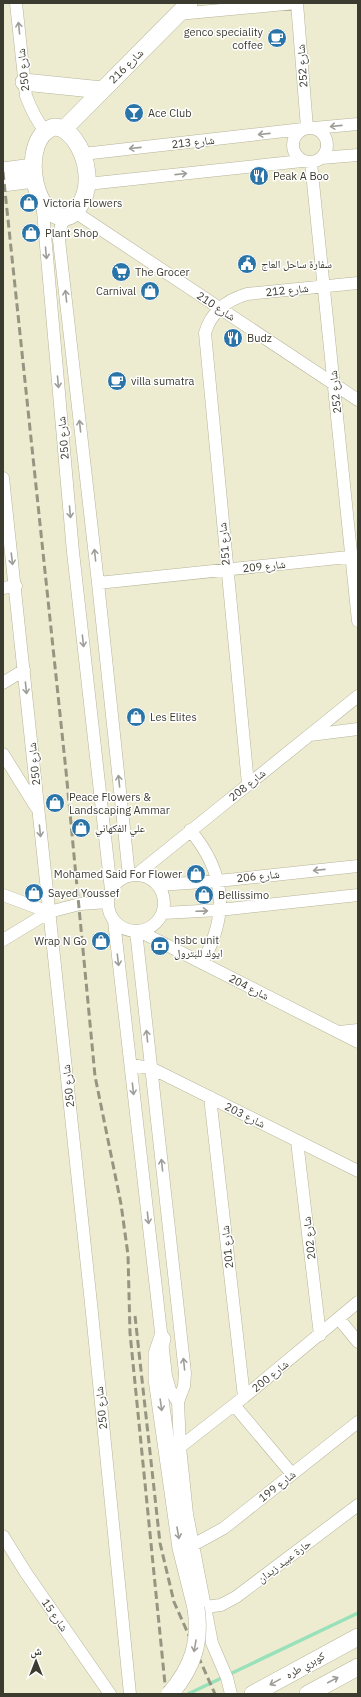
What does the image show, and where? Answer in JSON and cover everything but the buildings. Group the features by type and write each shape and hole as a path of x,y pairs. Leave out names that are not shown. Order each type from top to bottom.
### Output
{"main road":[{"name":"شارع 216","path":"64,129 184,8"},
{"path":"24,82 102,90"},
{"path":"54,127 64,129 74,140 83,154 87,169 87,184 83,199 70,215 54,213 42,200 33,173 36,147 45,131 54,127"},
{"path":"3,171 33,173"},
{"path":"3,183 33,173"},
{"path":"162,1339 157,1354 157,1379 181,1548 200,1608 194,1653 179,1684 170,1694"},
{"name":"كوبري طره","path":"253,1694 358,1637"},
{"path":"308,1694 358,1667"}],"street":[{"name":"شارع 250","path":"16,3 26,96 36,120 45,131"},
{"path":"184,8 297,3"},
{"name":"شارع 252","path":"297,3 308,129"},
{"name":"شارع 213","path":"83,154 358,124"},
{"path":"308,129 324,134 328,144 327,149 312,161 294,153 293,142 298,132 308,129"},
{"path":"87,184 358,155"},
{"name":"شارع 252","path":"312,161 334,384 355,557 358,621"},
{"name":"شارع 250","path":"42,200 73,552 111,890"},
{"name":"شارع 250","path":"70,215 61,226 59,240 133,875"},
{"name":"شارع 210","path":"70,215 220,308 358,400"},
{"name":"شارع 212","path":"220,308 228,302 248,294 358,283"},
{"name":"شارع 251","path":"220,308 207,324 205,343 248,784"},
{"name":"شارع 250","path":"3,478 16,586 38,810 92,1313 130,1694"},
{"name":"شارع 209","path":"98,583 355,557"},
{"path":"3,588 16,586"},
{"path":"3,684 24,670"},
{"name":"شارع 208","path":"133,875 358,696"},
{"path":"310,735 358,730"},
{"path":"3,754 38,810"},
{"path":"190,830 202,845 212,863 218,881 220,898 217,931 211,948 202,963"},
{"name":"شارع 206","path":"158,885 218,881 358,866"},
{"path":"133,875 144,876 158,885 164,898 163,913 156,923 151,927 138,931 120,926 114,921 110,915 108,902 111,890 121,880 133,875"},
{"path":"3,895 49,912"},
{"path":"163,913 219,910 358,895"},
{"path":"3,940 49,912 80,904 108,902"},
{"path":"114,921 167,1383 178,1402"},
{"path":"138,931 151,1068 185,1373 184,1386 178,1402 180,1447 187,1514 193,1545 200,1608 212,1643 227,1678 231,1694"},
{"name":"شارع 204","path":"138,931 358,1042"},
{"path":"339,1032 358,1030"},
{"name":"شارع 203","path":"131,1065 151,1068 358,1171"},
{"name":"شارع 201","path":"210,1098 239,1401"},
{"name":"شارع 202","path":"297,1141 320,1335"},
{"name":"شارع 200","path":"180,1447 239,1401 358,1302"},
{"path":"339,1319 358,1342"},
{"path":"239,1401 292,1474"},
{"name":"شارع 199","path":"193,1545 224,1528 358,1422"},
{"name":"حارة عبيد زيدان","path":"200,1608 221,1605 236,1597 358,1505"},
{"name":"شارع 15","path":"3,1536 26,1573 110,1694"}],"waterway":[{"path":"188,1694 358,1613"}],"railway":[{"path":"3,172 66,771 95,1076 121,1204 128,1255 130,1333 166,1694"},
{"path":"135,1316 160,1543 174,1602 215,1694"}],"place":[{"name":"genco speciality coffee","path":"277,38"},
{"name":"Ace Club","path":"134,113"},
{"name":"Peak A Boo","path":"259,176"},
{"name":"Victoria Flowers","path":"29,203"},
{"name":"Plant Shop","path":"31,233"},
{"name":"سفارة ساحل العاج","path":"247,264"},
{"name":"The Grocer","path":"121,272"},
{"name":"Carnival","path":"150,291"},
{"name":"Budz","path":"233,338"},
{"name":"villa sumatra","path":"117,381"},
{"name":"Les Elites","path":"136,717"},
{"name":"Peace Flowers & Landscaping Ammar","path":"55,803"},
{"name":"علي الفكهاني","path":"81,828"},
{"name":"Mohamed Said For Flower","path":"196,874"},
{"name":"Sayed Youssef","path":"34,893"},
{"name":"Bellissimo","path":"204,895"},
{"name":"Wrap N Go","path":"101,941"},
{"name":"hsbc unit ايوك للبترول","path":"160,946"}]}
